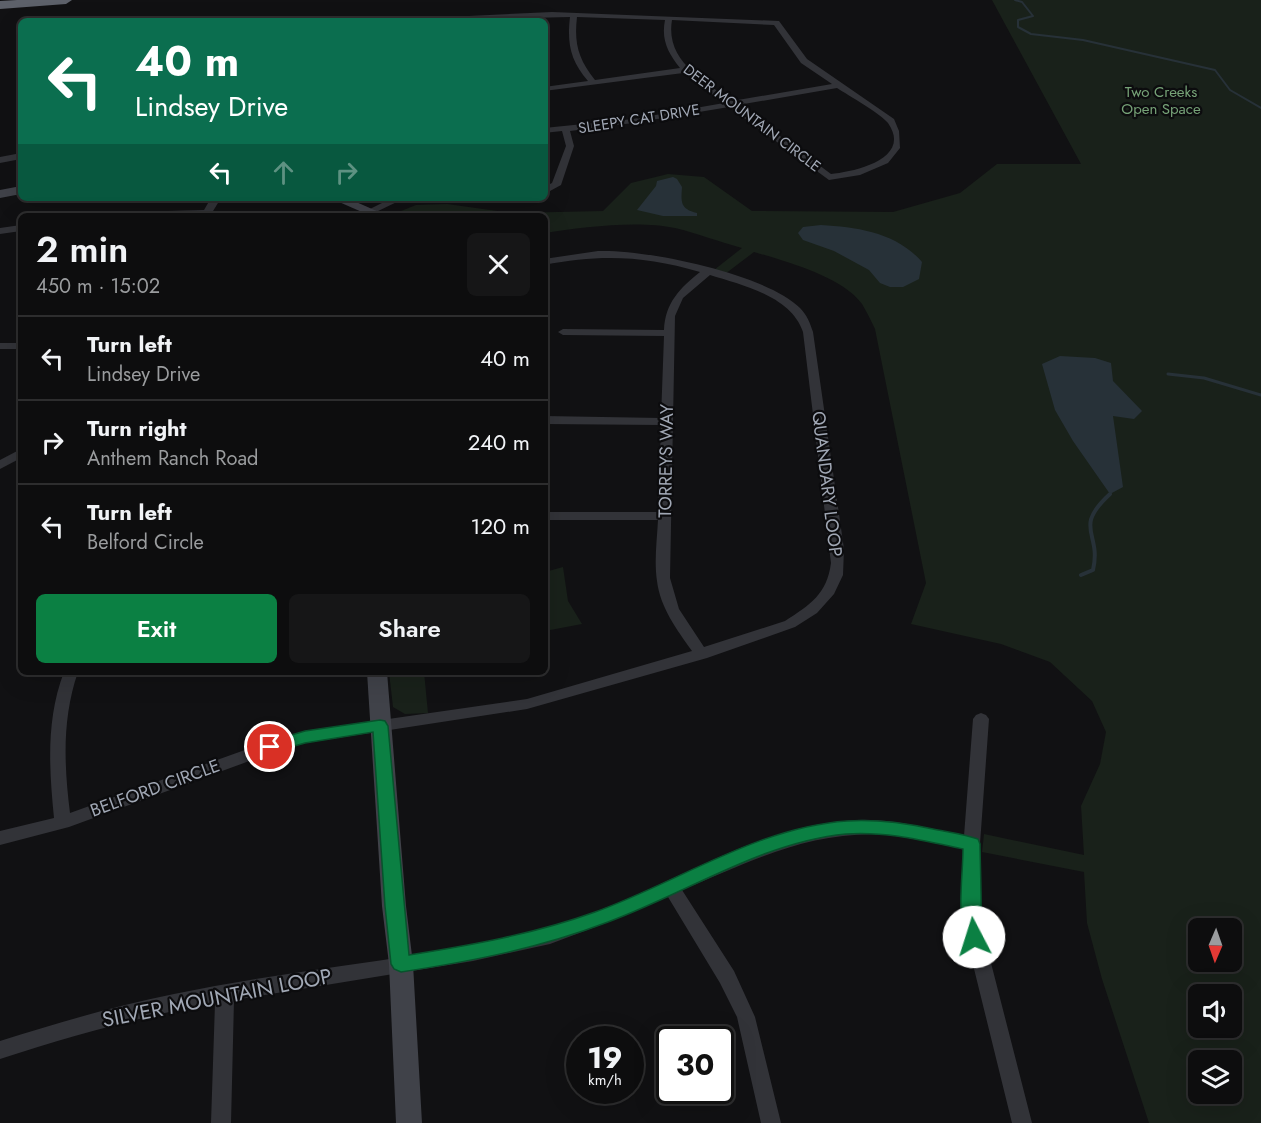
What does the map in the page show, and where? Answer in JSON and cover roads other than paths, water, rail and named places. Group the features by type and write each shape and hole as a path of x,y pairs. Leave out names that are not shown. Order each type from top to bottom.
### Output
{"highway":[{"path":"0,5 66,0"}],"street":[{"path":"495,18 574,15 669,18"},
{"path":"574,15 570,46 572,53 580,69 594,82"},
{"name":"DEER MOUNTAIN CIRCLE","path":"669,18 776,23 804,61 891,121 897,137 896,147 890,158 869,170 829,177 729,105 685,70 671,52 665,35 669,18"},
{"path":"548,88 685,70"},
{"name":"SLEEPY CAT DRIVE","path":"548,131 633,121 839,85"},
{"path":"548,188 556,184 570,146 566,130"},
{"path":"0,160 18,157"},
{"path":"0,194 18,191"},
{"path":"344,201 377,213 395,201"},
{"path":"0,231 18,228"},
{"name":"QUANDARY LOOP","path":"380,726 527,704 702,654 790,624 814,608 831,591 837,576 838,558 808,332 804,320 794,308 777,297 754,287 654,256 593,254 548,261"},
{"name":"TORREYS WAY","path":"702,654 672,611 665,596 663,578 669,333 672,306 707,272"},
{"path":"563,332 669,333"},
{"path":"0,346 18,346"},
{"path":"548,420 667,422"},
{"path":"0,465 18,455"},
{"path":"548,516 664,516"},
{"path":"63,822 58,784 58,751 62,702 70,675"},
{"path":"376,675 394,906 401,964 409,1123"},
{"path":"981,718 972,844 971,920 1022,1123"},
{"name":"BELFORD CIRCLE","path":"0,838 63,822 270,747 305,737 380,726"},
{"name":"SILVER MOUNTAIN LOOP","path":"0,1050 83,1025 174,1002 473,953 550,936 605,916 761,849 807,834 847,827 894,828 972,844"},
{"path":"671,887 727,977 746,1017 771,1123"},
{"path":"221,1123 225,994"}],"waterway":[{"path":"1015,0 1022,2 1033,16 1018,20 1018,27 1031,34 1083,40 1215,70 1230,90 1261,108"},
{"path":"1168,374 1204,378 1261,395"},
{"path":"1081,575 1093,570 1095,557 1090,523 1099,506 1110,494"}],"park label":[{"name":"Two Creeks Open Space","path":"1161,100"}]}
